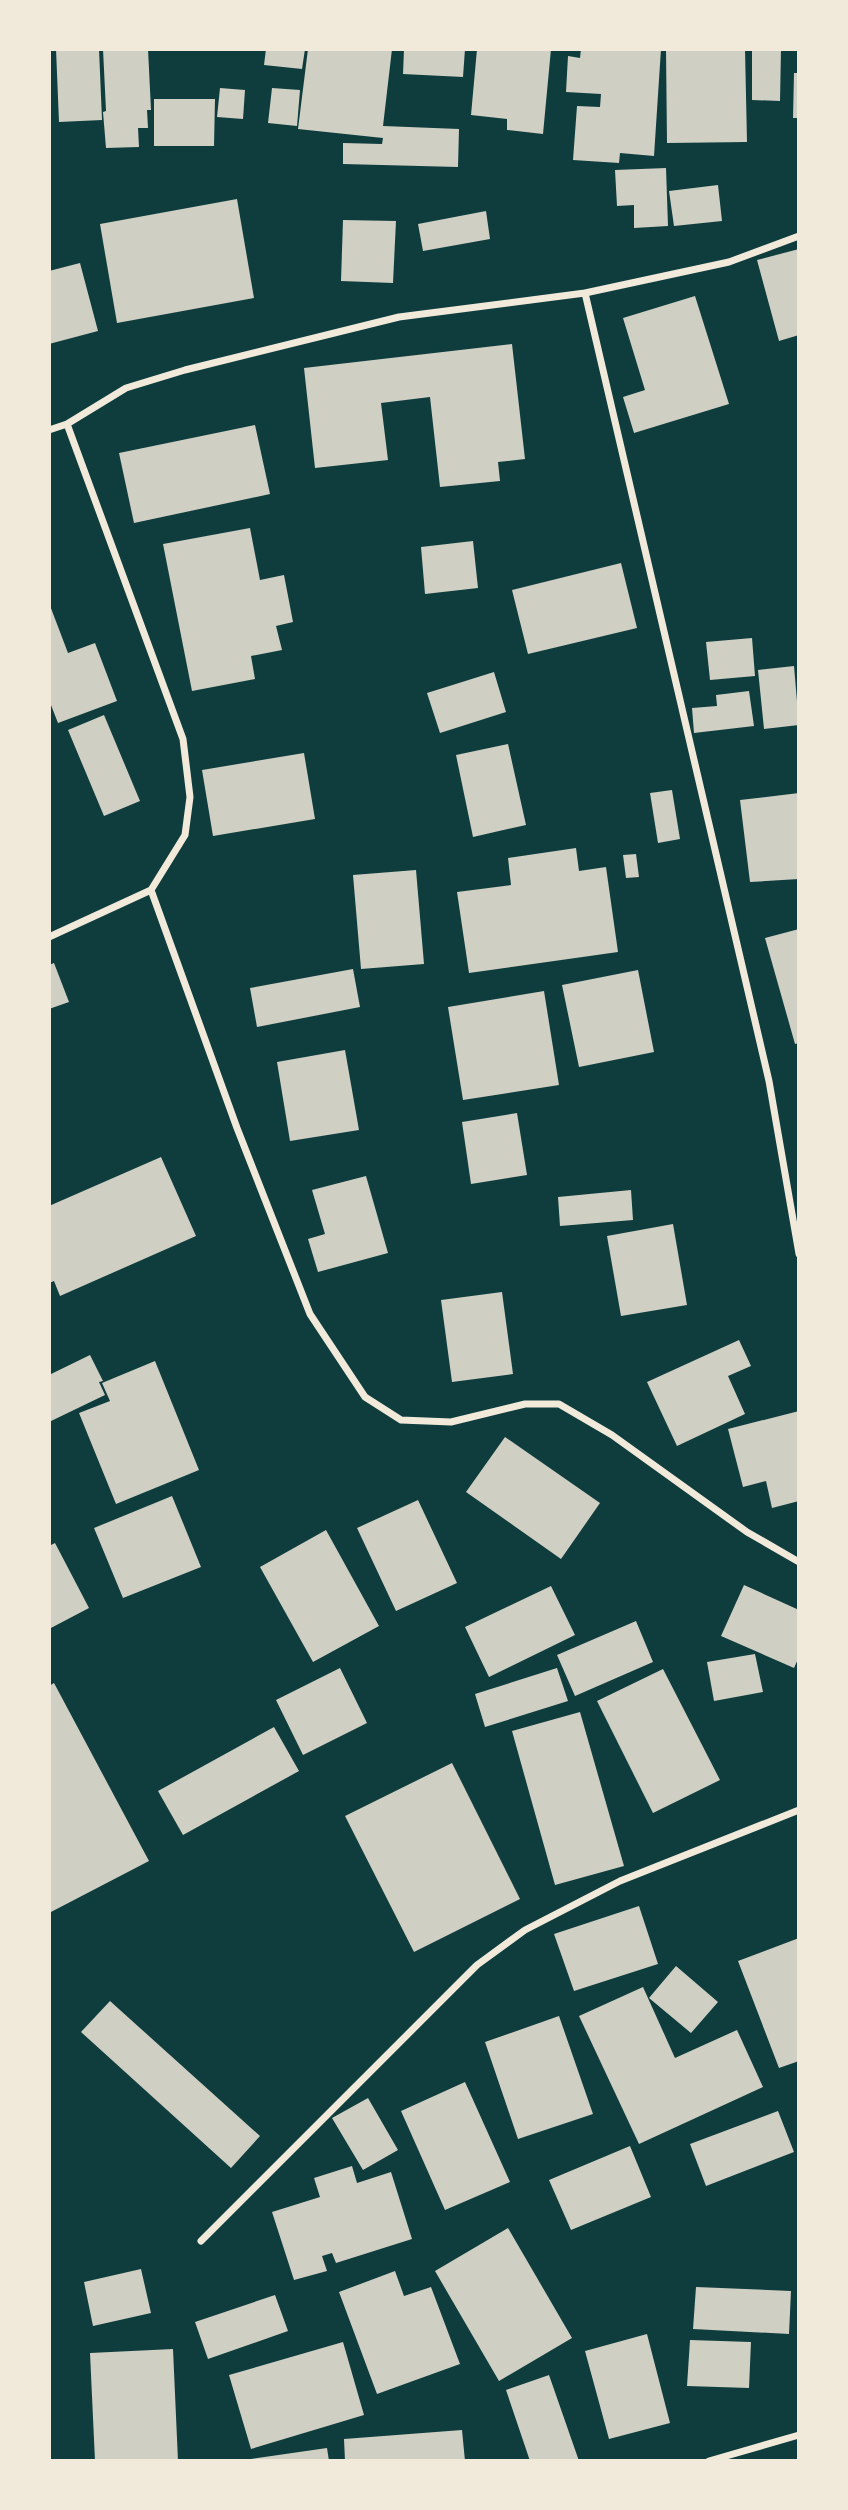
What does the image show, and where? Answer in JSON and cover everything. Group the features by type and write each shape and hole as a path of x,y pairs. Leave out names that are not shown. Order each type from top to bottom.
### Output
{"street":[{"path":"49,430 67,424 126,388 184,370 399,317 585,293 729,262 799,236"},
{"path":"585,293 769,1081 799,1254"},
{"path":"49,937 151,890 185,835 190,797 183,739 67,424"},
{"path":"151,890 237,1128 310,1314 365,1397 401,1420 451,1422 525,1404 559,1404 611,1434 747,1532 799,1562"},
{"path":"201,2241 477,1965 525,1930 620,1881 799,1810"},
{"path":"709,2461 799,2435"}],"building":[{"path":"56,49 99,49 102,120 59,122"},
{"path":"103,49 148,49 151,110 147,110 148,128 138,128 139,147 106,148"},
{"path":"266,49 305,49 302,69 264,65"},
{"path":"308,49 392,49 383,126 459,129 458,167 343,164 343,143 382,144 383,138 298,129"},
{"path":"404,49 465,49 463,77 403,74"},
{"path":"477,49 551,49 543,134 507,130 507,119 471,115"},
{"path":"581,49 661,49 654,156 620,153 619,163 573,160 577,106 600,107 601,94 566,92 568,56 580,58"},
{"path":"666,49 745,49 747,142 667,143"},
{"path":"752,49 781,49 780,101 752,100"},
{"path":"794,73 799,73 799,118 793,118"},
{"path":"220,88 245,90 243,119 217,117"},
{"path":"272,88 300,90 297,126 268,123"},
{"path":"154,99 215,99 214,146 154,146"},
{"path":"666,168 668,226 634,228 634,205 617,206 615,170"},
{"path":"718,185 722,221 674,226 669,191"},
{"path":"237,199 254,298 117,323 100,224"},
{"path":"486,211 490,239 423,251 418,224"},
{"path":"343,220 396,221 393,283 341,281"},
{"path":"799,249 799,335 779,341 757,260"},
{"path":"80,263 98,331 49,344 49,271"},
{"path":"695,296 729,404 634,433 623,397 645,390 623,318"},
{"path":"512,344 525,459 498,462 500,481 440,487 430,397 381,403 388,460 315,468 304,368"},
{"path":"255,425 270,494 134,523 119,453"},
{"path":"250,528 260,580 284,575 293,622 276,626 282,650 251,656 255,679 192,691 163,544"},
{"path":"473,541 478,588 425,594 421,547"},
{"path":"621,563 637,628 528,654 512,590"},
{"path":"49,603 68,653 95,643 117,701 58,723 49,700"},
{"path":"752,638 755,676 710,680 706,642"},
{"path":"794,666 799,725 764,729 758,670"},
{"path":"494,672 506,712 440,733 427,693"},
{"path":"749,691 754,726 694,733 692,708 717,706 716,695"},
{"path":"104,715 140,801 104,816 68,730"},
{"path":"508,744 526,825 473,837 456,755"},
{"path":"304,753 315,819 213,836 202,770"},
{"path":"672,790 680,839 658,843 650,793"},
{"path":"799,793 799,879 750,882 740,800"},
{"path":"576,848 579,871 606,867 618,952 469,973 457,892 511,885 508,858"},
{"path":"636,854 639,877 626,878 623,855"},
{"path":"416,870 424,964 361,969 353,875"},
{"path":"799,929 799,1043 795,1044 765,938"},
{"path":"54,963 69,1002 49,1009 49,965"},
{"path":"353,969 360,1007 257,1027 250,988"},
{"path":"638,970 654,1052 579,1067 562,985"},
{"path":"544,991 559,1085 463,1100 448,1007"},
{"path":"345,1050 359,1130 290,1141 277,1062"},
{"path":"517,1113 527,1175 471,1184 462,1122"},
{"path":"161,1157 196,1236 60,1296 54,1281 49,1283 49,1206"},
{"path":"366,1176 388,1253 318,1272 308,1239 325,1234 312,1190"},
{"path":"631,1190 633,1220 560,1226 558,1197"},
{"path":"673,1224 687,1305 621,1316 607,1236"},
{"path":"502,1292 513,1374 452,1382 441,1300"},
{"path":"739,1340 751,1366 728,1376 745,1414 677,1446 647,1382"},
{"path":"90,1355 103,1381 99,1382 105,1395 49,1422 49,1375"},
{"path":"155,1361 199,1470 116,1504 79,1413 110,1401 102,1383"},
{"path":"799,1411 799,1501 772,1508 766,1481 743,1487 728,1429"},
{"path":"505,1437 600,1503 561,1559 466,1492"},
{"path":"172,1496 201,1567 123,1598 94,1528"},
{"path":"418,1500 457,1583 396,1611 357,1528"},
{"path":"326,1530 379,1626 313,1662 260,1567"},
{"path":"55,1543 89,1608 49,1629 49,1546"},
{"path":"744,1585 799,1610 799,1657 794,1668 721,1636"},
{"path":"551,1586 575,1635 489,1677 465,1627"},
{"path":"636,1621 653,1662 575,1696 557,1655"},
{"path":"755,1654 763,1692 714,1701 707,1662"},
{"path":"340,1668 367,1723 303,1755 276,1700"},
{"path":"557,1668 568,1701 485,1727 475,1694"},
{"path":"663,1669 720,1780 653,1813 597,1701"},
{"path":"54,1683 149,1861 49,1913 49,1686"},
{"path":"580,1712 624,1866 555,1885 512,1731"},
{"path":"274,1727 299,1771 183,1835 158,1791"},
{"path":"452,1763 520,1899 414,1952 345,1816"},
{"path":"639,1906 658,1964 574,1991 554,1934"},
{"path":"799,1938 799,2061 779,2068 738,1961"},
{"path":"676,1966 718,2002 691,2033 649,1998"},
{"path":"643,1987 675,2058 737,2030 763,2087 639,2144 579,2016"},
{"path":"110,2001 260,2136 231,2168 81,2032"},
{"path":"559,2016 593,2114 518,2139 485,2042"},
{"path":"465,2082 510,2182 445,2210 401,2111"},
{"path":"368,2098 398,2150 363,2170 332,2118"},
{"path":"778,2111 794,2152 706,2186 690,2144"},
{"path":"630,2146 651,2197 571,2230 549,2180"},
{"path":"352,2166 357,2183 391,2172 412,2239 336,2263 332,2253 322,2256 327,2271 294,2280 272,2212 320,2197 314,2178"},
{"path":"508,2228 572,2338 499,2381 435,2271"},
{"path":"141,2269 151,2313 93,2326 84,2282"},
{"path":"395,2271 404,2296 431,2287 460,2364 377,2394 339,2292"},
{"path":"696,2287 791,2291 789,2334 693,2329"},
{"path":"275,2295 288,2331 208,2359 195,2322"},
{"path":"647,2334 670,2423 609,2439 585,2351"},
{"path":"690,2340 751,2342 749,2388 687,2386"},
{"path":"343,2342 364,2415 251,2449 229,2375"},
{"path":"173,2349 178,2461 95,2461 90,2353"},
{"path":"549,2375 579,2461 530,2461 506,2390"},
{"path":"462,2430 465,2461 345,2461 344,2439"},
{"path":"327,2448 329,2461 251,2461 251,2459"}]}
